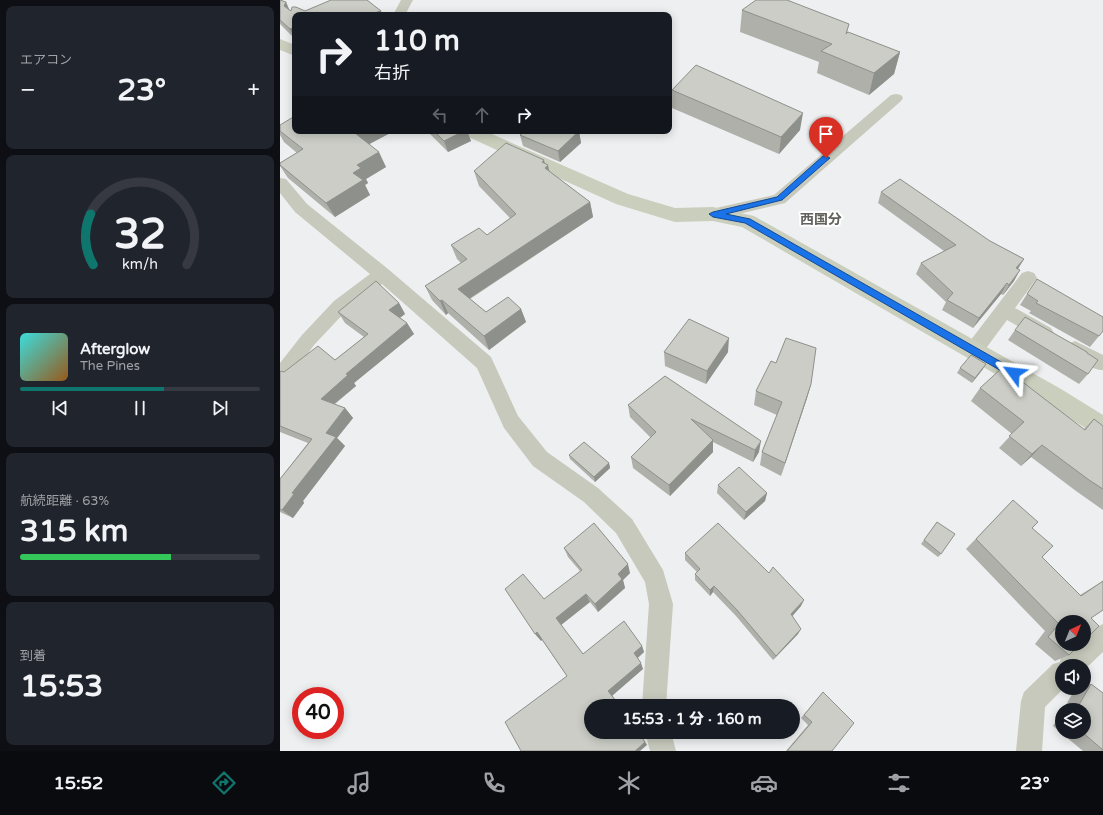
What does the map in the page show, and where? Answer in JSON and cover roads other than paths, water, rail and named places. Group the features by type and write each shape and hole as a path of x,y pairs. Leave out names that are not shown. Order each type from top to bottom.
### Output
{"street":[{"path":"401,12 407,0"},
{"path":"280,44 292,50"},
{"path":"477,134 622,199 675,215 713,214 779,199 896,98"},
{"path":"280,183 301,208 382,274 484,363 511,422 540,459 591,495 624,526 655,578 661,604 654,699"},
{"path":"713,214 747,221 974,350 1103,427"},
{"path":"280,377 308,340 340,306 382,274"},
{"path":"974,350 1028,278"},
{"path":"1004,310 1102,363"},
{"path":"1078,659 1103,636"},
{"path":"1029,751 1033,701 1055,680"},
{"path":"660,739 663,751"}],"district":[{"name":"西国分","path":"821,219"}]}
